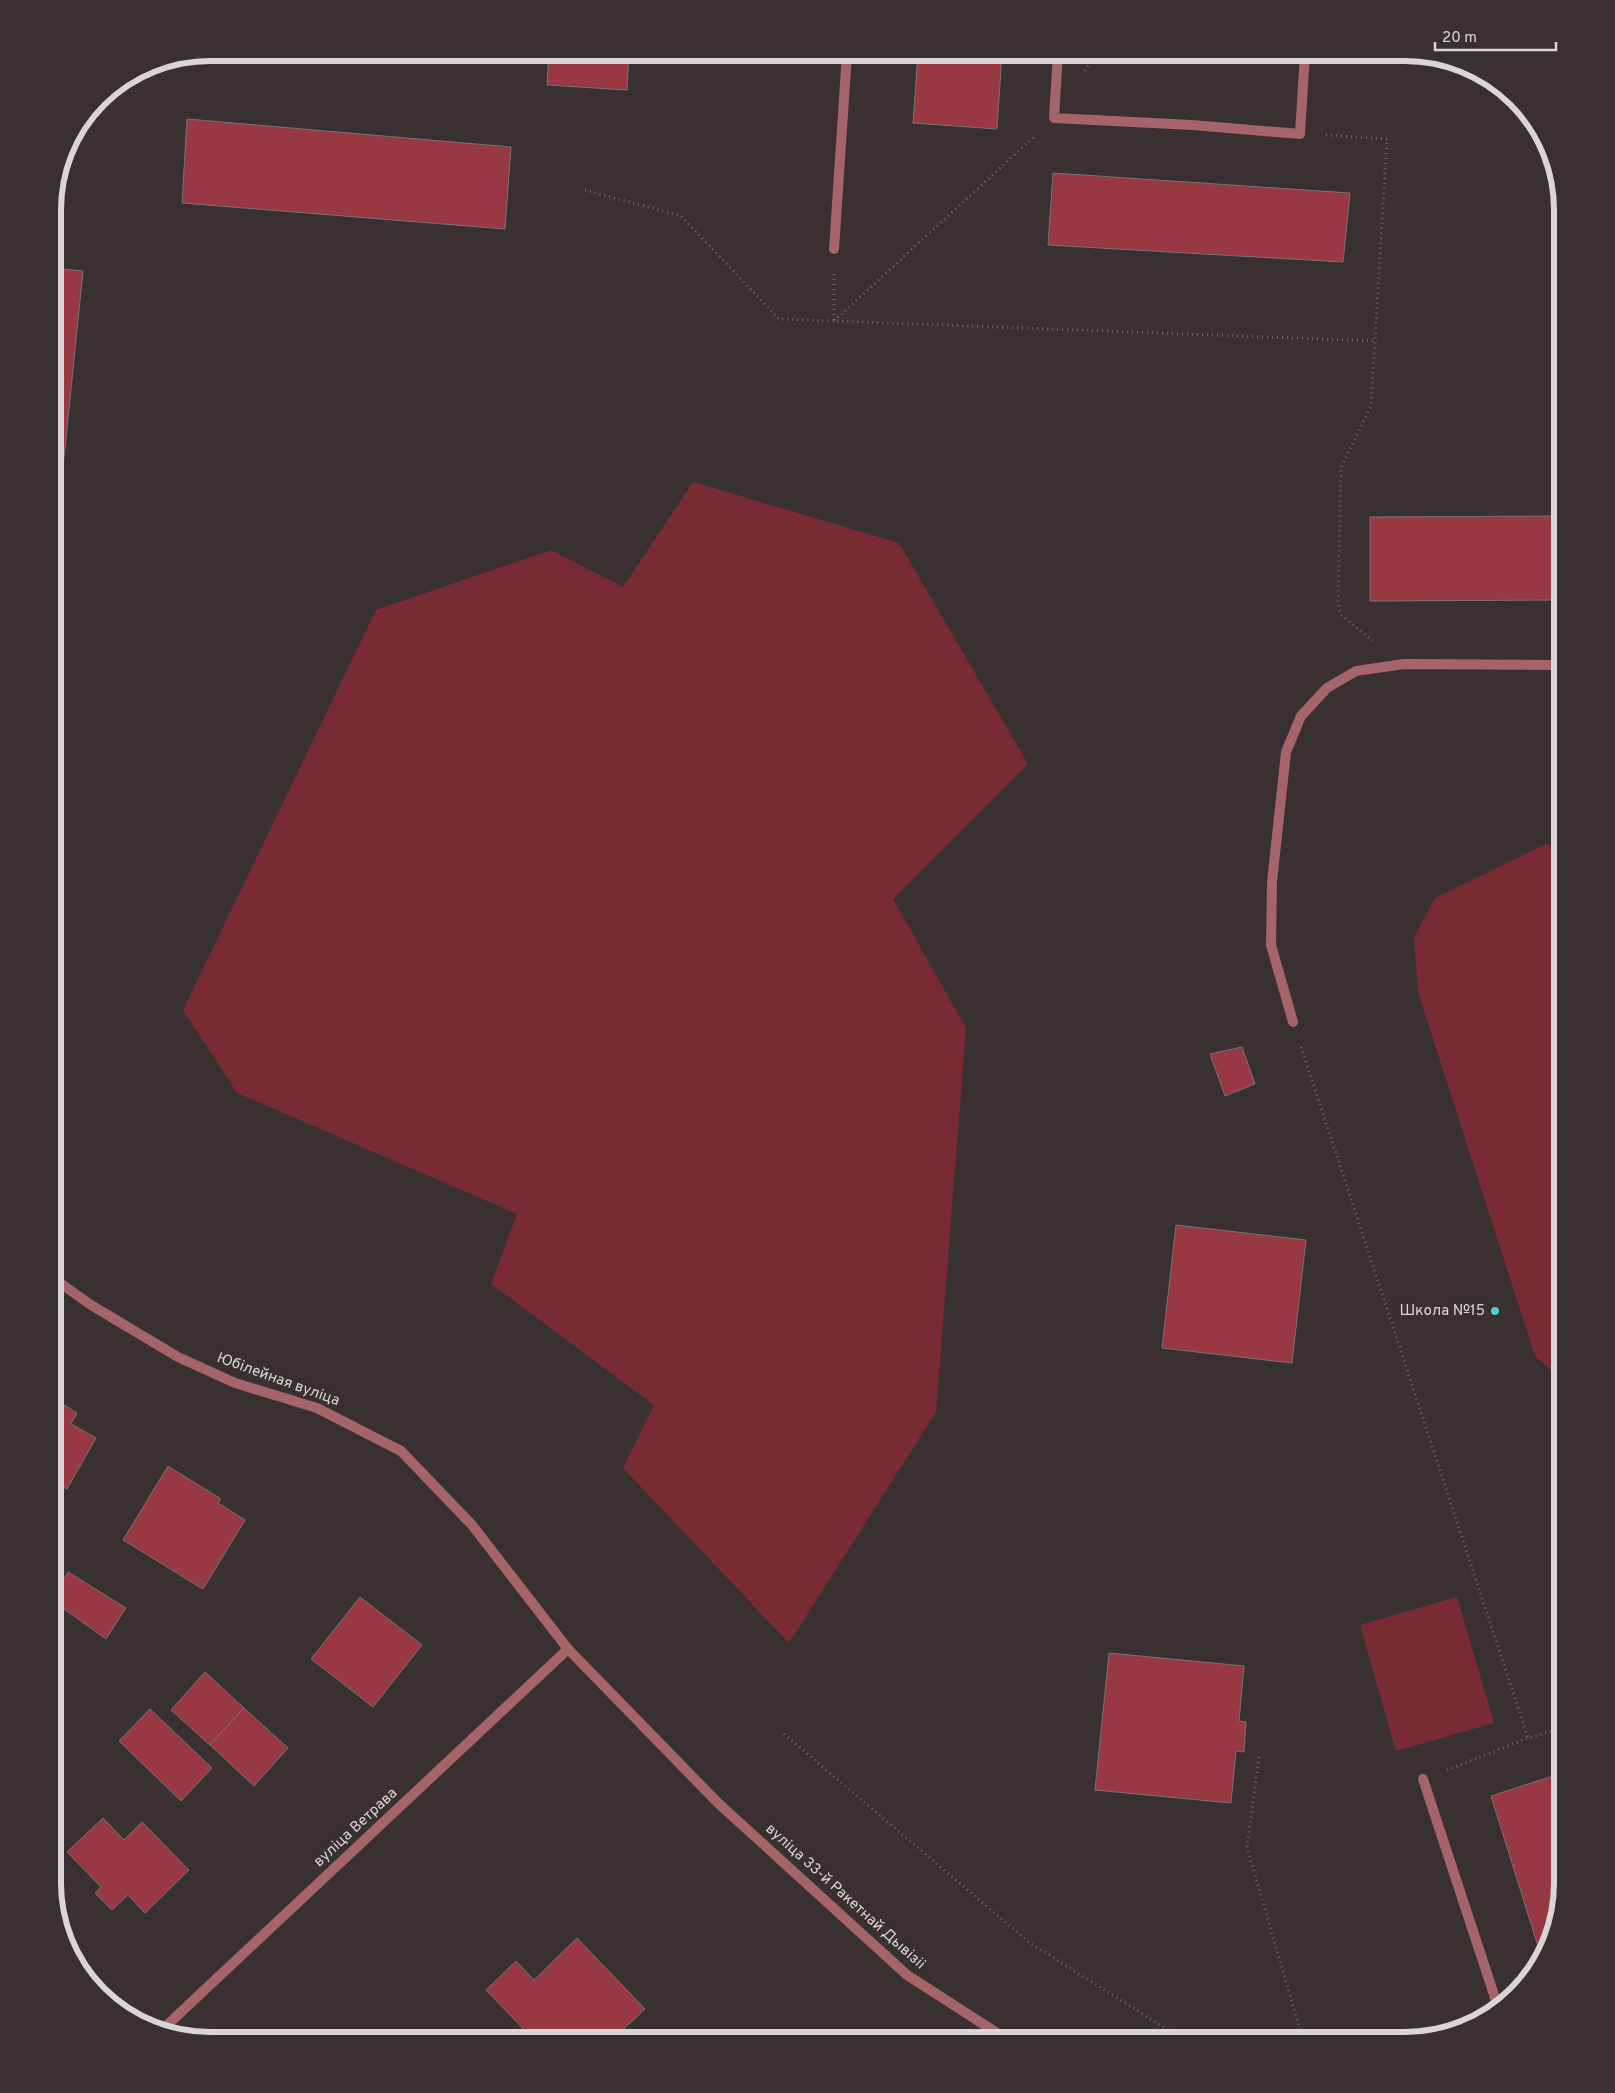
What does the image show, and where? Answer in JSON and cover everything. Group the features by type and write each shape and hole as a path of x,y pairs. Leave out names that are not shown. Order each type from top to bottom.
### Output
{"street":[{"path":"834,249 846,62"},
{"path":"1057,62 1054,118 1192,125 1300,134 1304,62"},
{"path":"1293,1022 1271,944 1272,882 1286,752 1300,716 1327,688 1356,672 1404,664 1554,665"},
{"name":"Юбілейная вуліца","path":"61,1284 91,1305 178,1357 235,1384 316,1408 401,1451 472,1525 568,1649 718,1803"},
{"name":"вуліца Ветрава","path":"167,2025 568,1649"},
{"path":"1423,1779 1496,2001"},
{"name":"вуліца 33-й Ракетнай Дывізіі","path":"718,1803 907,1975 996,2032"}],"path":[{"path":"1080,77 1090,62"},
{"path":"834,321 1054,118"},
{"path":"1300,134 1387,139 1376,341 1370,406 1341,468 1338,602 1341,615 1404,664"},
{"path":"585,190 681,216 779,319 1376,341"},
{"path":"834,249 834,321"},
{"path":"1293,1022 1528,1738"},
{"path":"1423,1779 1528,1738 1554,1730"},
{"path":"784,1734 1030,1944 1171,2032"},
{"path":"1259,1757 1247,1847 1301,2032"}],"shaded area":[{"path":"693,482 899,543 1028,764 893,899 966,1028 936,1412 789,1643 623,1468 654,1405 491,1284 517,1214 237,1093 183,1010 376,610 551,550 623,587"},
{"path":"1546,844 1554,846 1554,1373 1535,1356 1418,992 1414,937 1435,898"},
{"path":"1457,1597 1494,1723 1396,1751 1360,1625"}],"building":[{"path":"548,62 629,62 627,90 547,85"},
{"path":"917,62 1001,62 997,129 913,123"},
{"path":"187,119 511,147 505,229 182,203"},
{"path":"1053,173 1350,193 1343,262 1048,245"},
{"path":"62,269 83,271 62,479"},
{"path":"1554,516 1554,600 1370,601 1370,517"},
{"path":"1242,1047 1255,1084 1225,1096 1210,1054"},
{"path":"1176,1225 1306,1240 1292,1363 1162,1348"},
{"path":"64,1405 77,1413 71,1424 96,1438 67,1489 61,1486 61,1411"},
{"path":"168,1466 221,1499 218,1503 245,1520 203,1589 123,1540"},
{"path":"68,1572 126,1608 106,1639 61,1607 61,1582"},
{"path":"360,1597 422,1645 373,1707 311,1659"},
{"path":"1109,1653 1244,1666 1239,1721 1246,1722 1244,1752 1236,1751 1231,1803 1095,1790"},
{"path":"205,1672 244,1708 210,1745 171,1710"},
{"path":"244,1708 288,1748 254,1786 210,1745"},
{"path":"150,1709 212,1768 181,1801 119,1741"},
{"path":"1554,1776 1554,1882 1549,1921 1538,1948 1491,1796"},
{"path":"103,1818 124,1840 142,1822 189,1870 145,1913 128,1895 112,1910 95,1893 101,1887 67,1852"},
{"path":"577,1938 645,2009 621,2032 526,2032 486,1990 516,1961 534,1980"}],"place":[{"name":"Школа №15","path":"1495,1311"}]}
